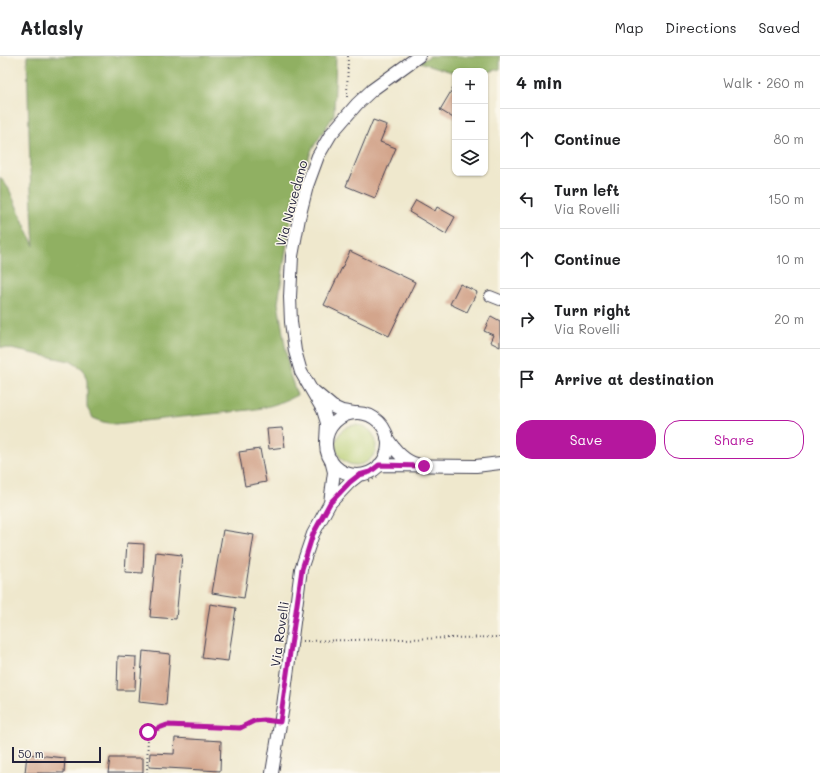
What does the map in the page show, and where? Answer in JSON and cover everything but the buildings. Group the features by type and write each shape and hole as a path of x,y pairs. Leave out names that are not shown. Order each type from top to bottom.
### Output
{"street":[{"name":"Via Navedano","path":"326,441 327,423 323,410 301,372 295,351 291,322 290,297 292,256 305,193 318,156 331,134 357,104 372,90 419,56"},
{"path":"490,296 500,300"},
{"path":"308,386 333,407 355,414"},
{"path":"381,471 387,450 387,438 381,425 370,416 362,414 348,415 336,422 331,428 326,441 326,447 330,459 334,465 346,473 363,479 370,472 381,471 424,466 476,466 500,463"},
{"path":"387,438 395,449 406,459 424,466"},
{"name":"Via Rovelli","path":"330,459 334,472 330,503"},
{"name":"Via Rovelli","path":"272,773 302,569 313,534 330,503 350,482 363,479"}],"path":[{"path":"346,116 348,56"},
{"path":"363,479 372,479 381,471"},
{"path":"301,641 500,637"},
{"path":"148,773 148,732 167,725 240,728 254,721 264,720 280,722"}],"green space":[{"path":"27,56 336,56 334,115 312,149 294,197 278,303 290,375 297,395 274,405 255,409 115,424 103,422 93,418 87,408 87,381 83,369 70,361 0,347 0,177 9,189 34,246 30,171"},
{"path":"430,56 500,56 500,69 488,72 488,68 452,68 452,72 420,62"},
{"path":"360,425 367,428 373,434 376,445 375,453 367,462 360,465 352,465 345,462 337,453 336,441 339,434 348,426"}],"route":[{"path":"148,732 167,725 240,728 254,721 264,720 280,722 302,569 313,534 330,503 350,482 359,475 370,472 379,465 424,466"}]}
